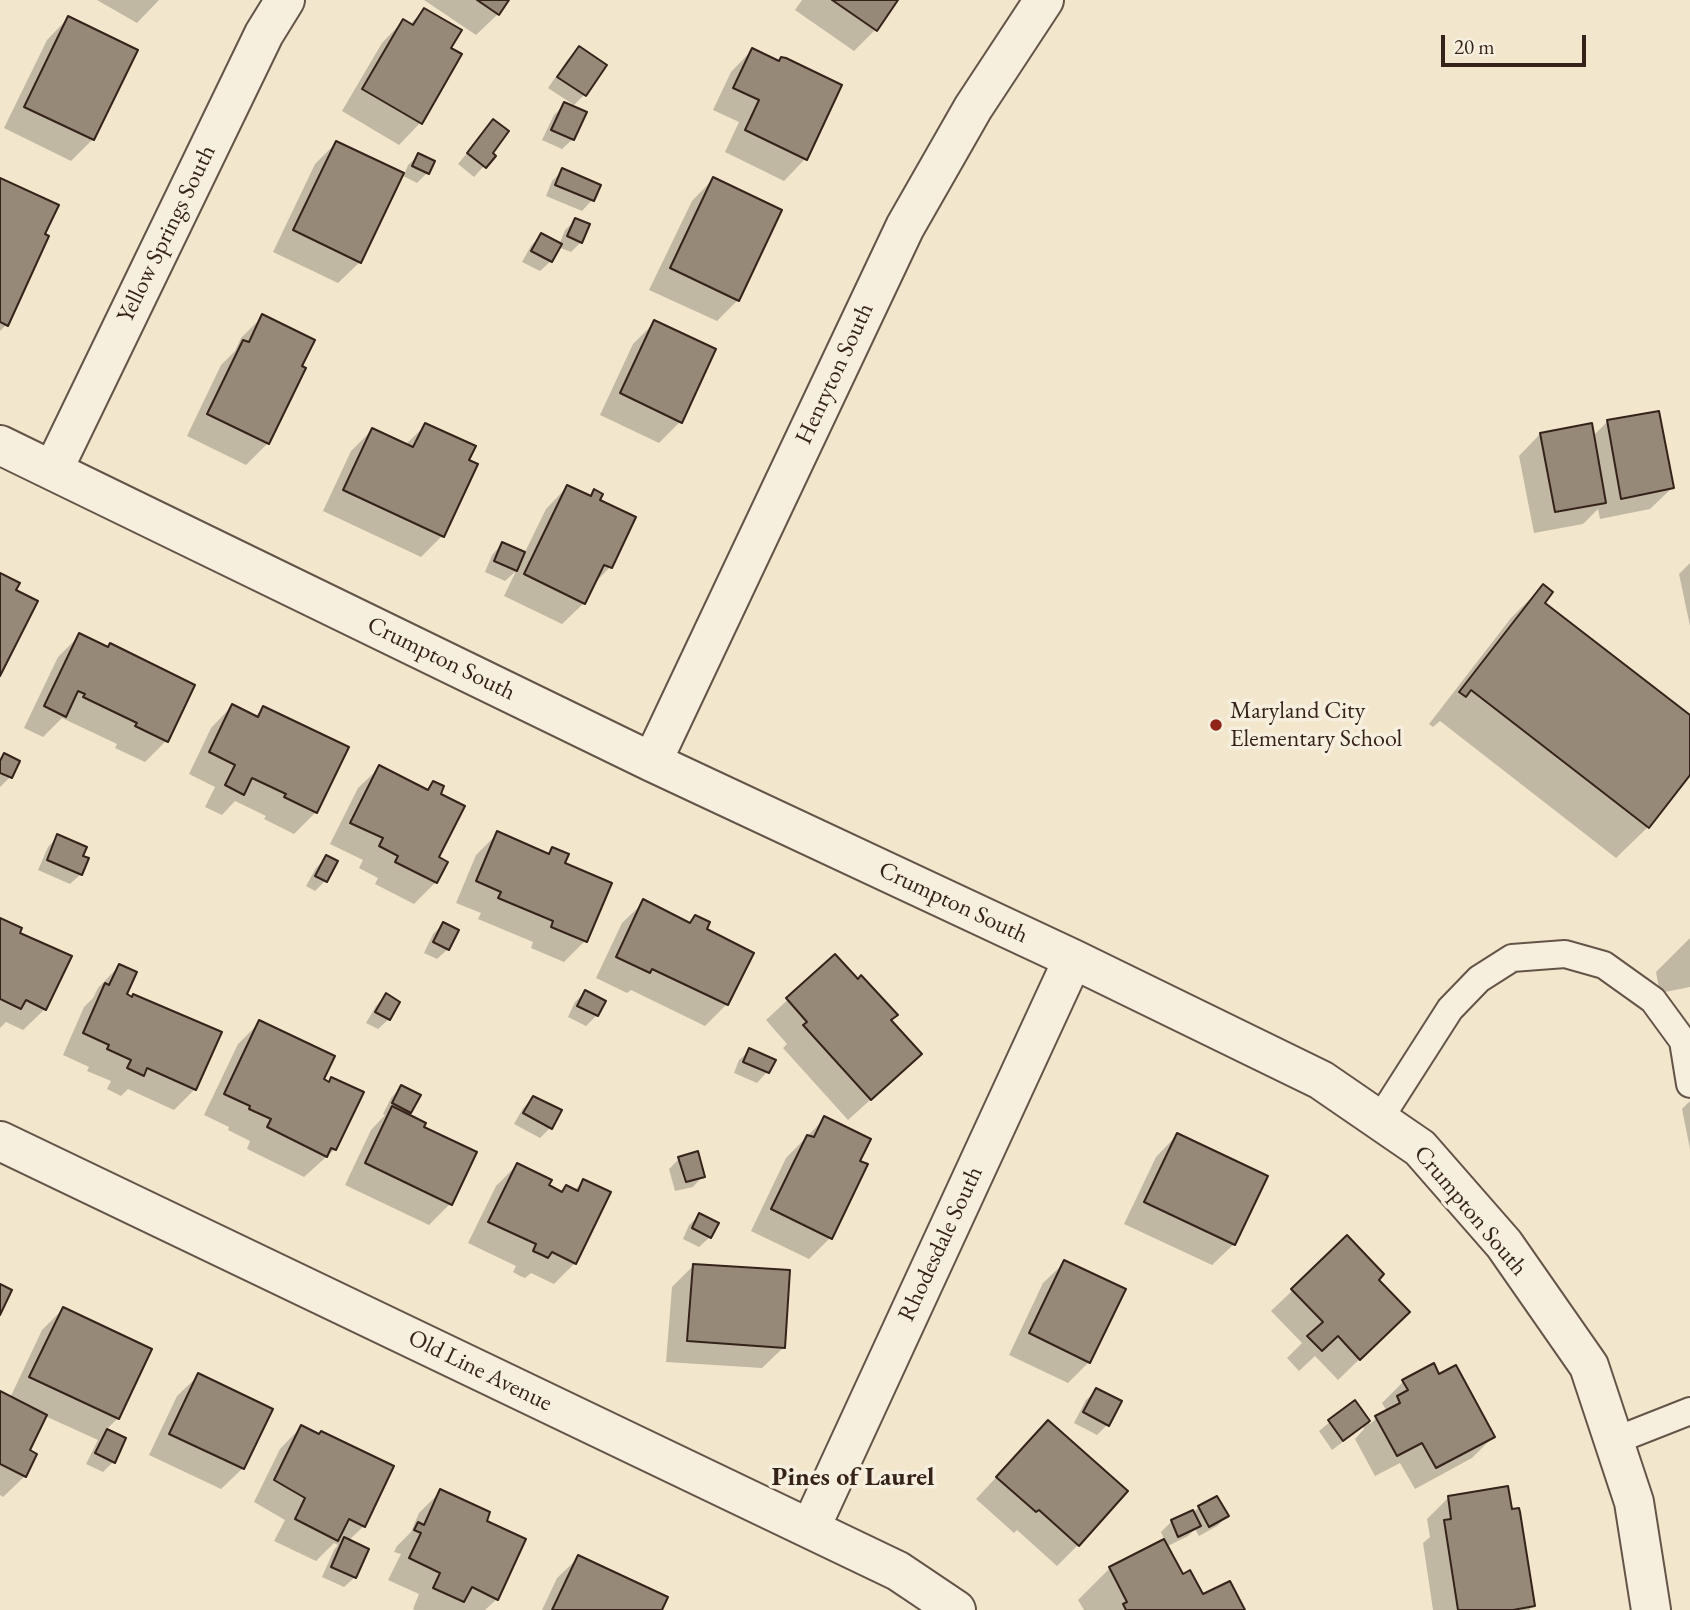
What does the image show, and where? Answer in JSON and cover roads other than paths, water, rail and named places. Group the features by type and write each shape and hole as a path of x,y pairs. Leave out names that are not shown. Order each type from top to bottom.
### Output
{"street":[{"name":"Yellow Springs South","path":"53,470 258,47 285,0"},
{"name":"Henryton South","path":"652,762 905,227 973,108 1044,0"},
{"name":"Crumpton South","path":"0,445 652,762 1073,959 1321,1080 1420,1148 1504,1244 1589,1366 1634,1502 1651,1610"},
{"name":"Rhodesdale South","path":"810,1529 1073,959"},
{"name":"Old Line Avenue","path":"0,1141 898,1571 956,1610"}],"lane":[{"path":"1379,1120 1450,1010 1479,979 1512,958 1565,954 1604,965 1653,1000 1683,1041 1690,1084"},
{"path":"1614,1441 1690,1411"}],"place":[{"name":"Maryland City Elementary School","path":"1216,725"}],"district":[{"name":"Pines of Laurel","path":"853,1478"}]}
